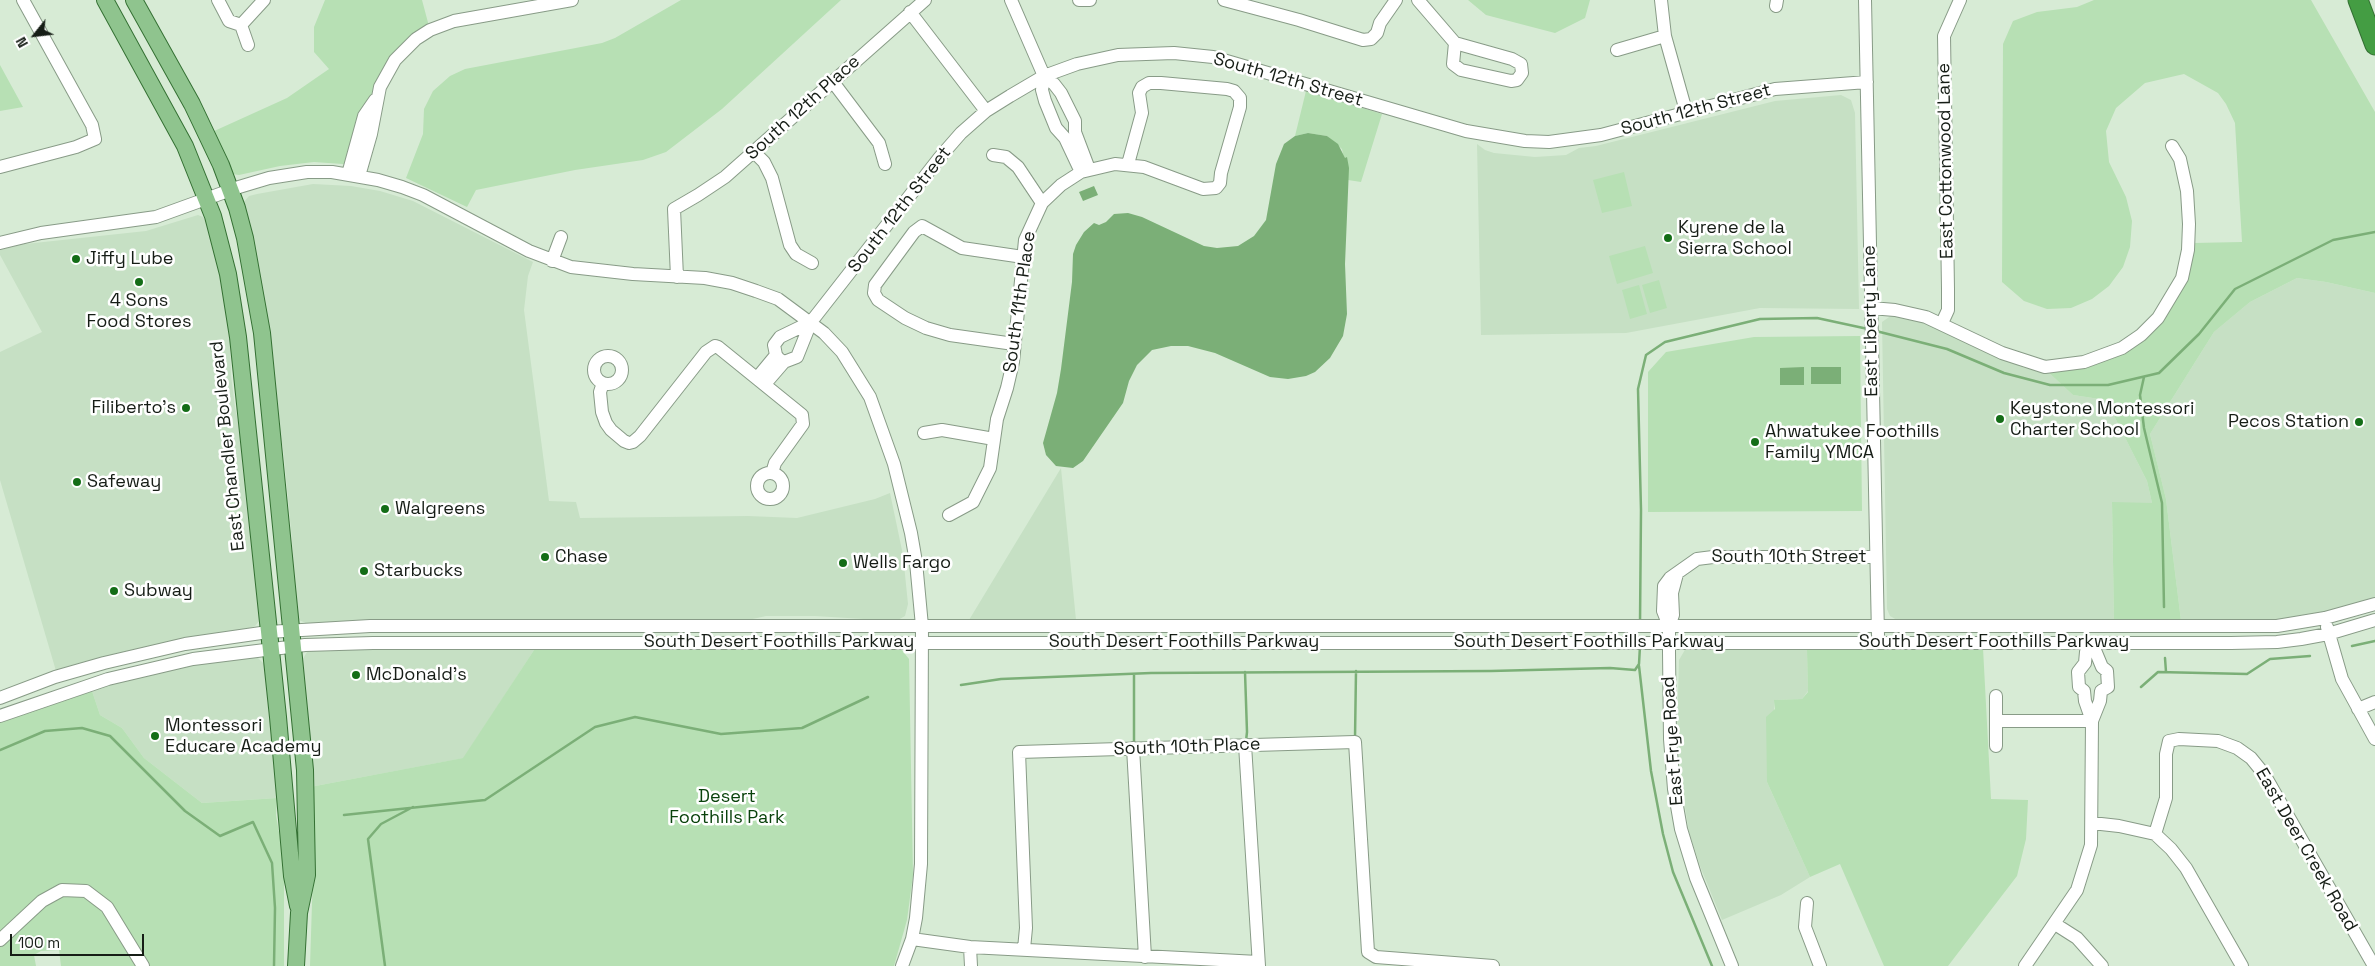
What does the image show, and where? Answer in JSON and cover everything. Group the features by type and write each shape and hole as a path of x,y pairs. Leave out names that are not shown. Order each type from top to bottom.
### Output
{"highway":[{"path":"2358,0 2375,45"}],"main road":[{"name":"East Chandler Boulevard","path":"105,0 185,146 213,216 228,274 238,337 278,717 292,876 299,913"},
{"name":"East Chandler Boulevard","path":"134,0 192,104 230,190 245,238 262,333 305,770 307,875 299,913 296,966"},
{"path":"278,717 294,760 305,770"}],"street":[{"path":"0,167 76,147 94,139 92,124 23,0"},
{"path":"218,0 229,21 241,25"},
{"path":"241,25 264,0"},
{"path":"353,175 364,116 377,98 395,60 423,34 454,21 503,6 572,0"},
{"name":"South 12th Place","path":"677,277 674,209 718,182 925,0"},
{"path":"1011,0 1044,76 1054,84 1074,120 1075,132 1085,171"},
{"path":"1079,0 1090,0"},
{"path":"1224,0 1308,22 1362,40 1371,39 1377,34 1380,23 1396,0"},
{"path":"1418,0 1454,43 1512,59 1521,64 1522,73 1517,80 1511,81 1461,70 1453,64 1454,43"},
{"path":"1661,0 1665,36 1686,112"},
{"name":"East Liberty Lane","path":"1865,0 1878,642"},
{"name":"East Cottonwood Lane","path":"1942,323 1948,310 1944,36 1960,0"},
{"path":"910,12 986,111"},
{"path":"241,25 248,45"},
{"path":"1617,50 1665,36"},
{"name":"South 12th Street","path":"780,358 792,360 800,352 811,322 940,156 961,133 986,111 1044,76 1077,64 1118,54 1174,53 1213,57 1466,132 1525,141 1549,142 1587,138 1775,89 1867,82"},
{"path":"1044,76 1042,90 1056,128 1065,138 1085,171"},
{"path":"833,82 879,143 885,164"},
{"name":"South 11th Place","path":"949,515 973,502 990,468 997,419 1011,371 1025,240 1042,203 1061,184 1085,171 1115,164 1144,166 1203,189 1216,188 1220,183 1221,173 1240,107 1240,98 1234,91 1227,89 1148,83 1142,87 1139,93 1142,113 1128,164"},
{"path":"1051,116 1068,108"},
{"path":"1871,312 1914,313 1942,323 2002,354 2045,367 2084,362 2122,348 2141,335 2158,318 2182,278 2188,250 2187,191 2180,159 2172,146"},
{"path":"754,152 764,162 772,178 790,245 796,254 812,263"},
{"path":"993,155 1006,157 1018,167 1042,203"},
{"path":"0,241 41,233 156,217 230,190 287,174 332,172 402,187 423,195 529,251 571,267 705,278 732,283 778,299 811,322 842,352 870,397 894,464 916,562 922,626 921,864 919,897 912,939 902,966"},
{"path":"1014,344 950,335 926,328 887,307 874,293 875,285 881,276 914,232 922,226 962,248 1023,257"},
{"path":"552,261 561,237"},
{"name":"South 12th Street","path":"780,358 774,345 780,336 811,322"},
{"path":"603,384 600,392 602,412 606,423 617,436 629,443 637,440 706,352 715,346 798,410 804,419 800,430 775,463 772,473"},
{"name":"South 12th Street","path":"761,381 780,358"},
{"path":"924,433 942,430 994,439"},
{"name":"South 10th Street","path":"1678,574 1696,559 1703,558 1876,557"},
{"name":"East Frye Road","path":"1678,574 1668,593 1673,614 1669,626 1670,740 1678,814 1696,878 1732,966"},
{"name":"South Desert Foothills Parkway","path":"0,716 65,692 149,669 193,659 270,649 293,638 370,626 2277,626 2325,618 2375,604"},
{"path":"2325,618 2339,672 2375,739"},
{"name":"South Desert Foothills Parkway","path":"0,698 54,678 144,653 268,632 293,638 372,642 2268,642 2328,634 2375,620"},
{"path":"1405,626 1406,642"},
{"path":"2092,643 2102,667 2107,671 2108,687 2101,691 2084,691 2079,687 2078,672 2085,663 2086,652 2092,643"},
{"path":"2082,667 2102,667"},
{"path":"2025,966 2078,890 2091,845 2092,721 2085,701 2084,691"},
{"path":"2092,721 2100,701 2101,691"},
{"path":"1996,696 1996,746"},
{"path":"2358,709 2375,702"},
{"path":"1996,721 2092,721"},
{"name":"East Deer Creek Road","path":"2155,834 2166,798 2166,754 2169,741 2179,739 2218,741 2237,748 2250,758 2264,774 2374,966"},
{"name":"South 10th Place","path":"1024,949 1026,928 1019,752 1355,742 1368,952 1376,957 1493,966"},
{"path":"912,939 970,947 1024,949 1093,960 1145,957 1258,964 1245,745"},
{"path":"1133,748 1145,957"},
{"path":"2092,823 2119,826 2155,834 2171,849 2186,868 2242,966"},
{"path":"0,940 42,901 62,890 86,891 107,907 142,966"},
{"path":"1808,903 1805,926 1820,966"},
{"path":"2055,924 2077,938 2102,966"},
{"path":"970,947 971,966"}],"shaded area":[{"name":"Kyrene de la Sierra School","path":"1841,95 1851,100 1855,113 1859,309 1760,308 1626,333 1481,335 1477,144 1485,150 1494,153 1535,157 1566,155 1579,148 1596,146 1775,101"},
{"path":"1308,133 1327,136 1338,144 1345,158 1347,157 1349,168 1345,264 1347,314 1343,336 1330,358 1315,372 1306,376 1288,379 1270,377 1215,353 1188,346 1171,346 1152,350 1137,365 1129,381 1123,403 1083,461 1073,468 1056,466 1046,455 1043,443 1057,393 1061,369 1072,282 1073,254 1084,232 1094,223 1099,225 1106,222 1114,214 1128,213 1142,217 1204,246 1217,248 1238,246 1254,236 1266,220 1276,164 1284,144 1295,136"},
{"path":"313,184 351,186 380,191 413,201 533,262 528,276 524,310 549,501 576,502 580,518 748,516 797,518 875,499 890,493 903,555 908,604 905,616 896,621 815,616 766,616 744,621 308,624 299,620 295,612 292,540 283,448 274,408 243,203 249,196"},
{"path":"1094,186 1098,195 1083,201 1079,192"},
{"path":"198,215 207,222 219,262 230,338 231,375 241,436 260,620 255,626 246,629 123,652 56,671 0,480 0,352 42,332 0,255 0,250 25,244 146,231"},
{"path":"2297,278 2326,282 2375,293 2375,600 2326,613 2257,623 2181,621 2166,499 2150,434 2214,332 2250,302"},
{"path":"1892,315 1925,322 2024,368 2047,371 2073,395 2106,400 2147,481 2152,503 2112,503 2114,620 1897,620 1890,616 1887,609 1882,322"},
{"path":"1804,367 1804,385 1780,385 1780,368"},
{"path":"1811,367 1841,367 1841,384 1811,384"},
{"path":"1061,468 1076,620 969,620"},
{"path":"536,647 464,758 310,787 301,662 307,652 313,650"},
{"path":"1686,648 1807,650 1808,691 1802,699 1775,700 1767,782 1810,877 1781,895 1722,920 1700,866 1689,832 1683,794 1677,730 1679,660"},
{"path":"256,656 264,664 277,798 202,803 144,758 122,728 100,715 91,688 192,664"}],"green space":[{"path":"325,0 422,0 430,30 395,60 357,165 314,162 280,166 239,175 232,174 212,132 287,98 329,69 314,52 314,27"},
{"path":"681,0 841,0 722,109 666,152 643,160 575,170 476,190 467,207 406,178 423,134 424,109 433,91 450,76 465,69 602,43 615,38"},
{"path":"1468,0 1590,0 1585,18 1555,33 1486,15"},
{"path":"2094,0 2311,0 2375,112 2375,293 2326,282 2297,278 2250,302 2214,332 2150,434 2166,499 2181,621 2114,620 2112,502 2152,503 2147,481 2106,400 2073,395 2047,371 2084,368 2156,327 2193,243 2242,242 2235,123 2226,104 2218,93 2184,74 2145,83 2116,108 2106,131 2109,162 2126,197 2132,221 2130,247 2123,267 2109,286 2092,299 2071,308 2047,309 2024,301 2002,282 2003,44 2013,21 2037,12 2077,7"},
{"path":"0,65 23,107 0,111"},
{"path":"1306,91 1382,114 1361,182 1348,180 1342,149 1327,136 1308,133 1295,136"},
{"path":"1624,172 1632,206 1602,213 1593,180"},
{"path":"1645,246 1653,273 1617,284 1609,256"},
{"path":"1659,280 1667,308 1650,313 1642,285"},
{"path":"1639,285 1647,314 1630,319 1622,290"},
{"name":"Ahwatukee Foothills Family YMCA","path":"1860,336 1862,511 1648,512 1648,372 1666,352 1754,337"},
{"name":"Desert Foothills Park","path":"536,647 901,649 909,659 913,875 907,920 894,966 310,966 313,872 310,787 463,758"},
{"path":"1983,648 1991,799 2028,800 2026,839 2017,876 1948,966 1884,966 1840,864 1810,877 1767,782 1766,717 1775,709 1774,700 1802,699 1808,692 1807,650"},
{"path":"91,688 100,715 122,728 144,758 202,803 277,798 276,815 284,862 284,966 61,966 59,950 41,951 34,955 36,966 0,966 0,720"}],"waterway":[{"path":"1876,331 1947,349 2004,373 2050,385 2108,385 2159,373 2199,334 2235,289 2333,240 2375,232"},
{"path":"1640,623 1641,510 1638,389 1646,355 1665,342 1760,319 1817,318 1868,329"},
{"path":"2144,377 2140,395 2144,428 2162,503 2164,607"},
{"path":"2352,646 2375,641"},
{"path":"961,685 1001,679 1151,673 1491,671 1610,668 1635,670 1639,664 1640,646"},
{"path":"2141,687 2158,672 2247,674 2270,659 2310,656"},
{"path":"2165,658 2166,672"},
{"path":"1639,666 1651,771 1663,834 1673,872 1712,966"},
{"path":"1355,738 1356,671"},
{"path":"1245,672 1246,741"},
{"path":"1134,674 1134,744"},
{"path":"344,815 485,800 595,727 635,717 721,734 802,728 868,697"},
{"path":"0,750 45,731 82,728 110,736 185,811 220,836 253,822 272,863 275,908 274,966"},
{"path":"385,966 368,839 381,824 413,807"}],"place":[{"name":"Kyrene de la Sierra School","path":"1668,238"},
{"name":"Jiffy Lube","path":"76,259"},
{"name":"4 Sons Food Stores","path":"139,282"},
{"name":"Filiberto's","path":"186,408"},
{"name":"Keystone Montessori Charter School","path":"2000,419"},
{"name":"Pecos Station","path":"2359,422"},
{"name":"Ahwatukee Foothills Family YMCA","path":"1755,442"},
{"name":"Safeway","path":"77,482"},
{"name":"Walgreens","path":"385,509"},
{"name":"Chase","path":"545,557"},
{"name":"Wells Fargo","path":"843,563"},
{"name":"Starbucks","path":"364,571"},
{"name":"Subway","path":"114,591"},
{"name":"McDonald's","path":"356,675"},
{"name":"Montessori Educare Academy","path":"155,736"}]}
